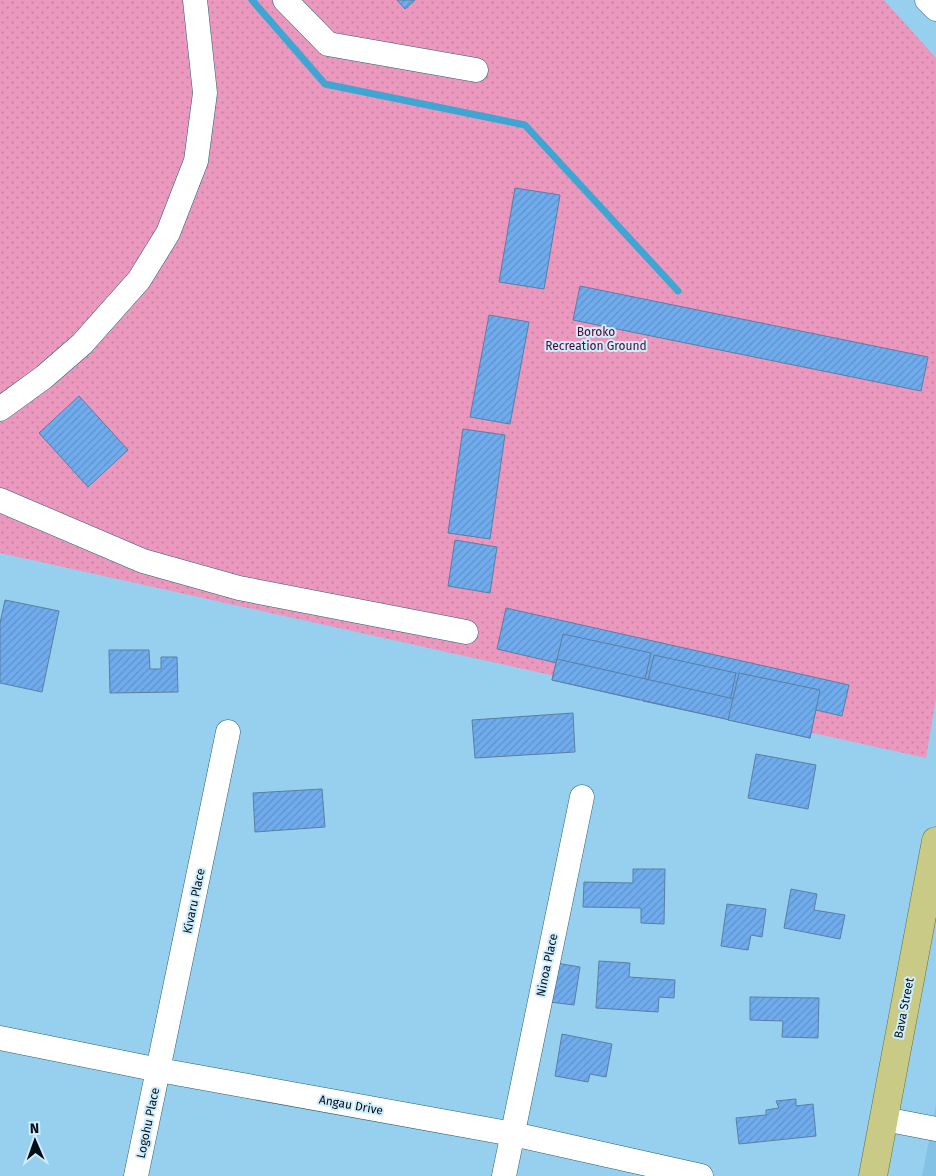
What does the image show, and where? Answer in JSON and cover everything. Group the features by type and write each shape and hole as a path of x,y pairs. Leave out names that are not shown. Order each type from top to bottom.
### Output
{"main road":[{"name":"Bava Street","path":"874,1176 931,894 936,841"}],"street":[{"path":"0,409 44,377 82,344 139,280 168,234 196,161 205,93 195,0"},
{"path":"285,0 328,44 476,70"},
{"path":"927,0 936,9"},
{"path":"0,500 152,564 240,588 466,632"},
{"name":"Kivaru Place","path":"159,1070 228,732"},
{"name":"Ninoa Place","path":"504,1176 582,797"},
{"name":"Angau Drive","path":"0,1038 159,1070 513,1134 702,1176"},
{"name":"Logohu Place","path":"136,1176 159,1070"},
{"path":"884,1120 936,1129"}],"shaded area":[{"path":"936,1105 936,1176 922,1176"}],"green space":[{"name":"Boroko Recreation Ground","path":"0,0 884,0 936,58 936,698 926,758 0,553"}],"building":[{"path":"397,0 415,0 405,9"},
{"path":"515,188 560,195 544,289 499,282"},
{"path":"580,286 928,357 921,391 573,320"},
{"path":"489,315 529,322 510,424 470,417"},
{"path":"79,396 128,450 88,487 39,433"},
{"path":"463,429 505,435 490,539 448,533"},
{"path":"455,540 497,547 490,593 448,586"},
{"path":"5,600 59,611 42,692 0,683 0,623"},
{"path":"506,608 849,685 842,716 816,710 814,717 557,659 557,663 497,649"},
{"path":"563,634 651,653 640,700 552,680"},
{"path":"109,650 149,650 150,669 161,669 161,657 177,657 178,692 110,693"},
{"path":"654,655 736,673 726,719 643,701"},
{"path":"557,659 814,717 810,738 552,680"},
{"path":"739,673 820,690 810,738 728,720"},
{"path":"573,713 575,752 475,758 472,720"},
{"path":"756,754 816,765 808,809 748,798"},
{"path":"322,789 325,827 255,832 253,793"},
{"path":"633,869 665,869 664,924 641,923 641,908 583,907 584,882 633,883"},
{"path":"791,889 817,894 814,910 845,915 840,939 784,928"},
{"path":"727,904 766,909 762,937 751,935 748,950 721,946"},
{"path":"599,961 630,963 629,977 675,980 674,998 659,997 658,1012 596,1008"},
{"path":"556,963 580,967 574,1005 550,1002"},
{"path":"750,997 819,998 818,1038 782,1037 783,1021 750,1020"},
{"path":"562,1034 612,1044 606,1077 590,1074 588,1082 555,1076"},
{"path":"796,1099 796,1106 813,1104 816,1136 739,1144 736,1118 766,1115 766,1110 779,1108 776,1101"}],"waterway":[{"path":"252,0 325,84 525,125 678,291"}]}
